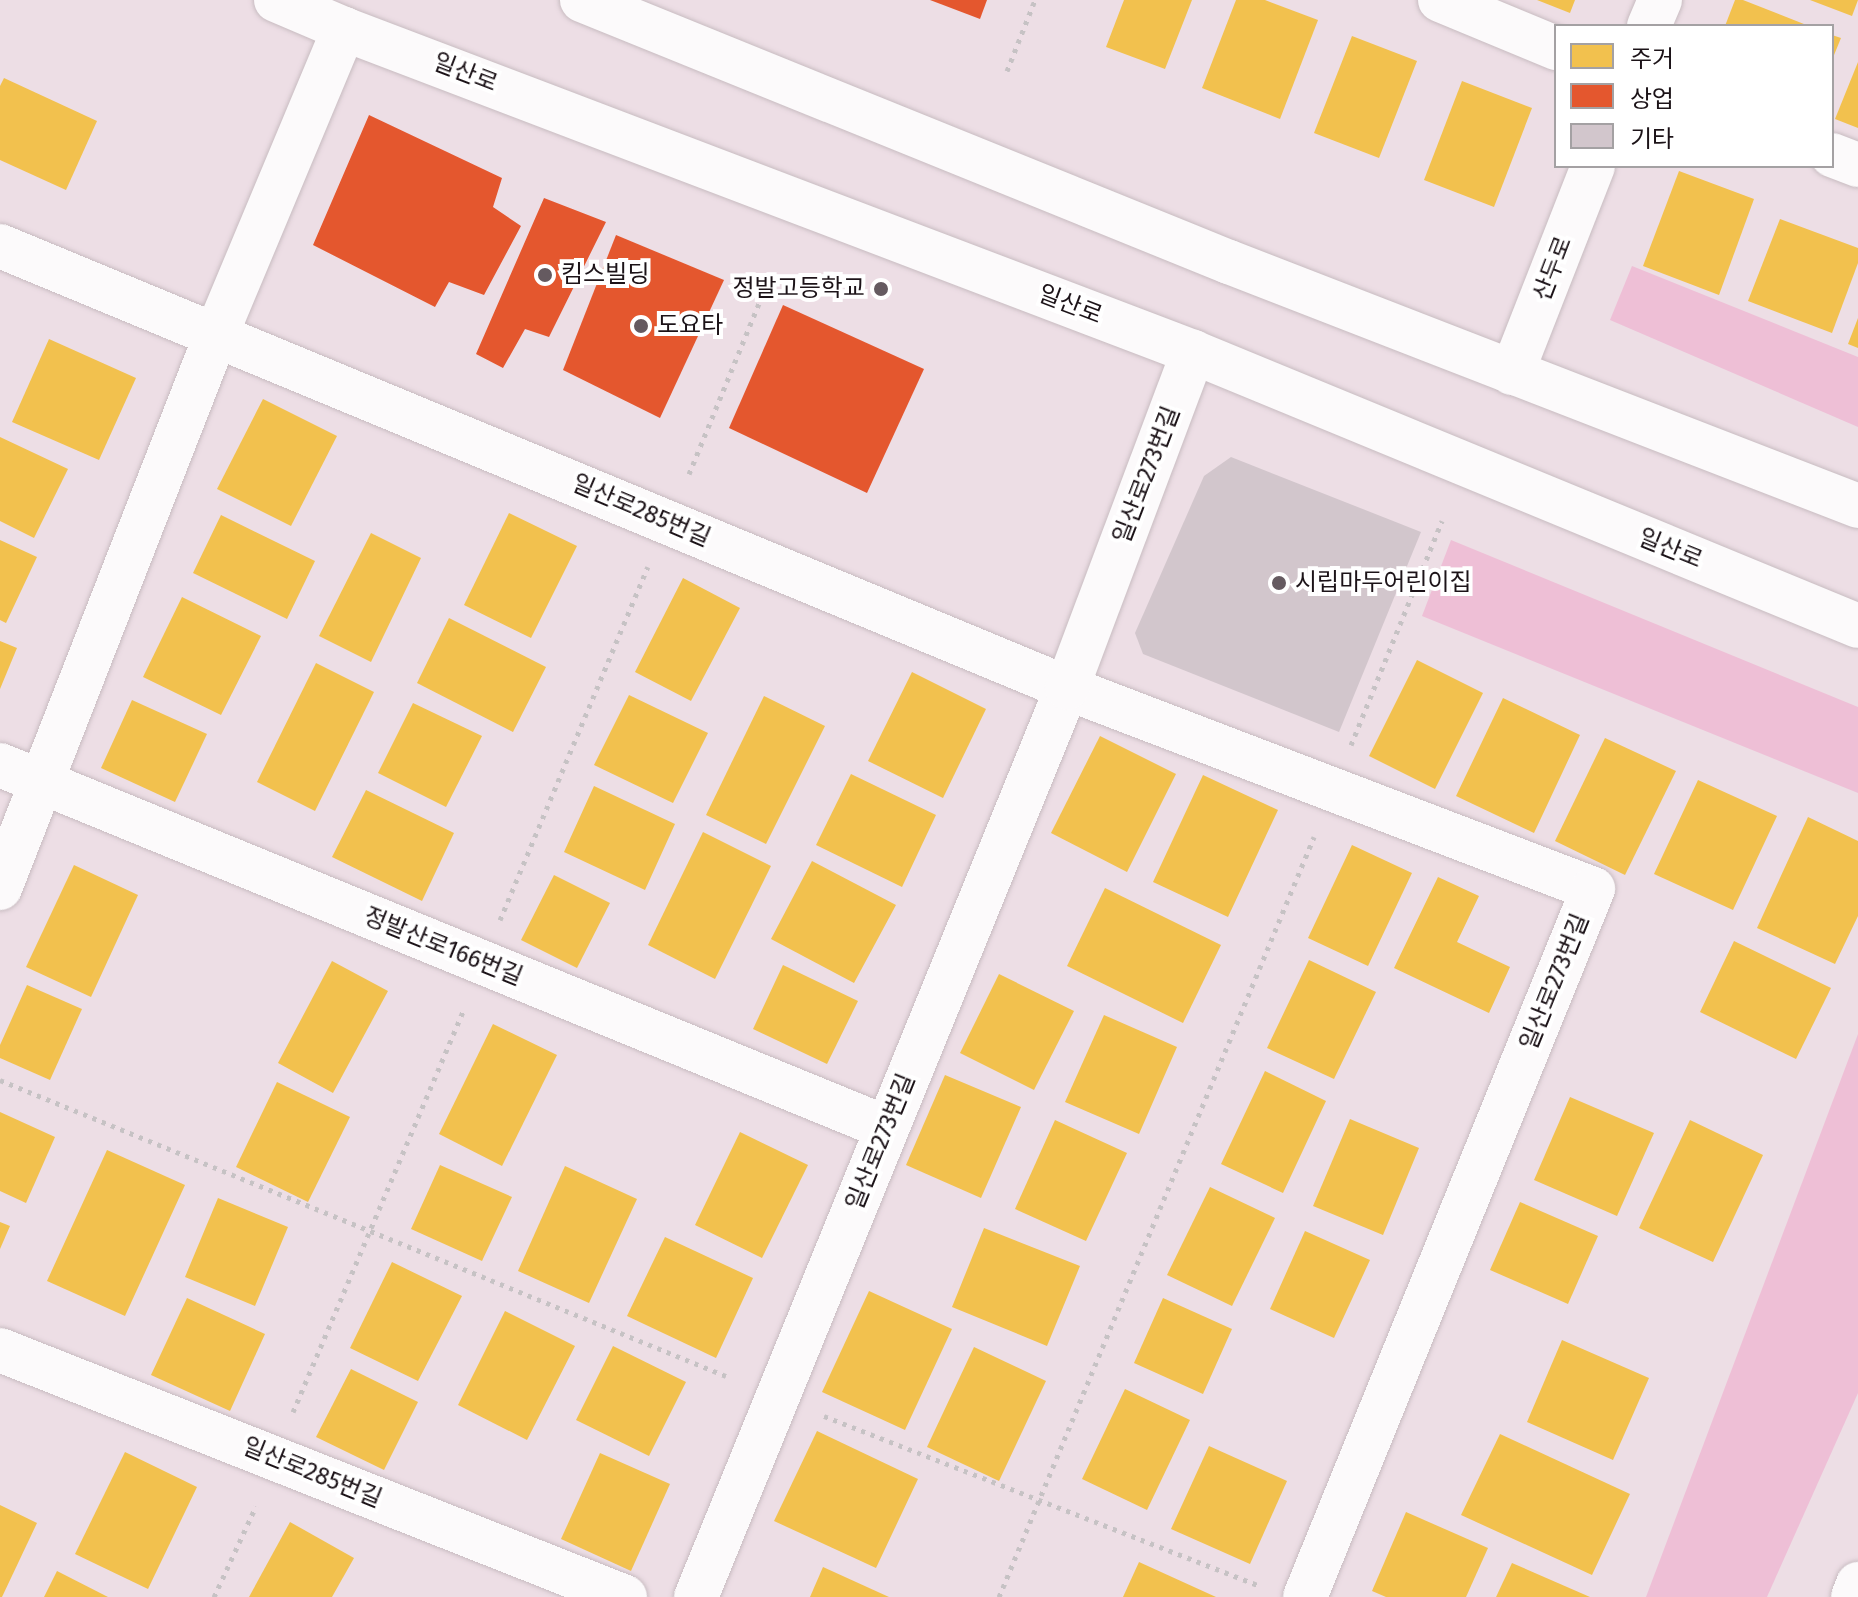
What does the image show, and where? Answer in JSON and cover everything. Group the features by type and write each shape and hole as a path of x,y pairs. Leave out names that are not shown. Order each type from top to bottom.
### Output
{"street":[{"name":"일산로","path":"276,0 344,29 1193,352 1858,626"},
{"path":"582,0 1512,373 1858,506"},
{"path":"1440,0 1554,47"},
{"path":"1650,24 1660,0"},
{"path":"0,888 216,335 344,29"},
{"path":"1834,156 1858,165"},
{"name":"산두로","path":"1512,373 1592,168"},
{"name":"일산로285번길","path":"0,246 1067,688"},
{"name":"일산로273번길","path":"696,1597 1067,688 1193,352"},
{"name":"일산로273번길","path":"1067,688 1593,889 1305,1597"},
{"name":"정발산로166번길","path":"0,765 887,1128"},
{"name":"일산로285번길","path":"0,1350 625,1597"},
{"path":"1853,1597 1858,1584"}],"path":[{"path":"1007,71 1035,0"},
{"path":"689,474 772,272"},
{"path":"1351,745 1442,521"},
{"path":"500,921 650,563"},
{"path":"999,1597 1314,837"},
{"path":"291,1417 464,1008"},
{"path":"0,1080 726,1376"},
{"path":"824,1416 1257,1585"},
{"path":"214,1597 256,1506"}],"shaded area":[{"path":"1632,266 1858,357 1858,427 1610,320"},
{"path":"1451,540 1858,707 1858,793 1422,616"},
{"path":"1858,1034 1858,1393 1767,1597 1646,1597"}],"building: 주거":[{"path":"1124,0 1192,0 1165,69 1106,47"},
{"path":"1236,0 1265,0 1318,20 1280,119 1202,88"},
{"path":"1537,0 1575,0 1570,13"},
{"path":"1735,0 1743,0 1804,24 1726,24"},
{"path":"1810,0 1858,0 1852,16"},
{"path":"1352,36 1417,61 1379,158 1314,133"},
{"path":"1834,36 1841,38 1834,55"},
{"path":"1858,62 1858,128 1835,119"},
{"path":"4,78 97,121 66,190 0,160 0,86"},
{"path":"1462,81 1532,108 1494,207 1424,180"},
{"path":"1679,171 1754,199 1719,295 1643,266"},
{"path":"1780,219 1858,248 1858,263 1832,333 1748,301"},
{"path":"1858,318 1858,348 1848,344"},
{"path":"49,339 136,378 99,460 12,422"},
{"path":"263,399 337,436 291,526 217,489"},
{"path":"0,437 68,469 34,538 0,521"},
{"path":"509,513 577,546 531,638 464,605"},
{"path":"221,515 315,561 287,619 193,573"},
{"path":"371,533 421,558 371,662 319,636"},
{"path":"0,540 37,557 6,623 0,620"},
{"path":"683,578 740,608 691,701 635,672"},
{"path":"182,597 261,636 221,715 143,677"},
{"path":"449,618 546,667 513,732 417,683"},
{"path":"0,641 17,648 0,689"},
{"path":"1417,660 1483,693 1435,789 1369,756"},
{"path":"316,663 374,692 315,811 257,782"},
{"path":"912,672 986,709 943,798 868,761"},
{"path":"629,695 708,733 673,803 594,765"},
{"path":"764,696 825,726 766,844 706,815"},
{"path":"1503,698 1580,735 1534,833 1456,796"},
{"path":"132,700 207,734 175,802 101,768"},
{"path":"413,703 482,736 446,807 378,773"},
{"path":"1100,736 1176,774 1127,872 1051,833"},
{"path":"1605,738 1676,771 1625,875 1555,841"},
{"path":"851,774 936,815 902,887 816,845"},
{"path":"1203,775 1278,810 1228,917 1153,882"},
{"path":"1698,780 1777,816 1733,910 1654,874"},
{"path":"594,786 675,824 645,890 564,852"},
{"path":"366,790 454,833 422,901 332,857"},
{"path":"1808,817 1858,841 1858,916 1835,964 1757,928"},
{"path":"703,832 771,866 715,979 648,945"},
{"path":"1352,845 1412,873 1368,966 1308,938"},
{"path":"812,861 896,905 854,983 771,939"},
{"path":"74,865 138,895 91,997 26,967"},
{"path":"554,875 610,903 577,968 521,940"},
{"path":"1438,877 1479,896 1457,942 1510,967 1489,1013 1394,968"},
{"path":"1105,888 1221,945 1183,1023 1067,966"},
{"path":"1734,941 1831,988 1796,1059 1700,1012"},
{"path":"1309,960 1376,992 1334,1079 1267,1048"},
{"path":"332,961 388,991 333,1093 278,1063"},
{"path":"783,965 858,1001 827,1064 753,1029"},
{"path":"999,974 1074,1011 1034,1090 960,1053"},
{"path":"27,985 82,1009 50,1080 0,1058 0,1045"},
{"path":"1104,1015 1177,1047 1139,1134 1065,1102"},
{"path":"493,1024 557,1055 502,1166 439,1134"},
{"path":"1265,1071 1326,1101 1283,1193 1221,1164"},
{"path":"945,1075 1021,1107 981,1198 906,1165"},
{"path":"277,1082 350,1117 308,1202 236,1167"},
{"path":"1570,1097 1654,1133 1617,1216 1534,1180"},
{"path":"0,1112 55,1137 26,1203 0,1191"},
{"path":"1350,1119 1419,1148 1383,1235 1313,1206"},
{"path":"1055,1120 1127,1153 1086,1241 1015,1209"},
{"path":"1690,1120 1763,1155 1713,1262 1639,1228"},
{"path":"740,1132 808,1165 762,1258 695,1225"},
{"path":"107,1150 185,1185 125,1316 47,1281"},
{"path":"440,1165 512,1197 482,1261 411,1229"},
{"path":"565,1166 637,1199 589,1303 518,1271"},
{"path":"1210,1187 1275,1218 1232,1306 1167,1275"},
{"path":"218,1198 288,1227 255,1306 185,1277"},
{"path":"1520,1202 1598,1236 1568,1304 1490,1270"},
{"path":"0,1222 10,1226 0,1249"},
{"path":"984,1228 1080,1266 1047,1346 952,1307"},
{"path":"1305,1231 1370,1260 1334,1338 1270,1309"},
{"path":"665,1237 753,1278 716,1358 627,1316"},
{"path":"392,1262 462,1296 418,1381 350,1348"},
{"path":"869,1291 952,1329 905,1430 822,1392"},
{"path":"187,1298 265,1334 230,1411 151,1375"},
{"path":"1163,1298 1232,1329 1203,1394 1134,1363"},
{"path":"505,1311 575,1346 527,1440 458,1405"},
{"path":"1562,1340 1649,1378 1613,1460 1527,1422"},
{"path":"613,1346 686,1382 649,1456 576,1420"},
{"path":"974,1347 1046,1381 999,1481 927,1447"},
{"path":"351,1369 418,1402 384,1470 316,1437"},
{"path":"1125,1389 1190,1420 1147,1510 1082,1479"},
{"path":"817,1431 918,1479 876,1568 774,1521"},
{"path":"1500,1434 1630,1494 1592,1575 1461,1515"},
{"path":"1209,1446 1287,1481 1250,1564 1171,1529"},
{"path":"125,1452 197,1487 148,1589 75,1554"},
{"path":"600,1453 670,1484 631,1571 561,1539"},
{"path":"0,1505 37,1523 2,1597 0,1597"},
{"path":"1406,1512 1488,1548 1466,1597 1386,1597 1372,1591"},
{"path":"290,1522 354,1558 332,1597 249,1597"},
{"path":"1139,1562 1216,1597 1123,1597"},
{"path":"1512,1563 1590,1597 1496,1597"},
{"path":"823,1567 889,1597 810,1597"},
{"path":"57,1571 108,1597 44,1597"}],"building: 상업":[{"path":"930,0 987,0 980,19"},
{"path":"369,115 502,178 493,207 521,226 484,295 449,282 435,307 313,245"},
{"name":"킴스빌딩","path":"544,198 606,222 549,337 525,329 503,368 476,354"},
{"path":"616,235 724,280 660,418 563,370"},
{"path":"783,305 924,369 867,493 729,428"}],"building: 기타":[{"name":"시립마두어린이집","path":"1231,457 1421,532 1339,732 1143,654 1135,633 1204,476"}],"place":[{"name":"킴스빌딩","path":"545,275"},
{"name":"정발고등학교","path":"881,289"},
{"name":"도요타","path":"641,326"},
{"name":"시립마두어린이집","path":"1279,583"}]}
